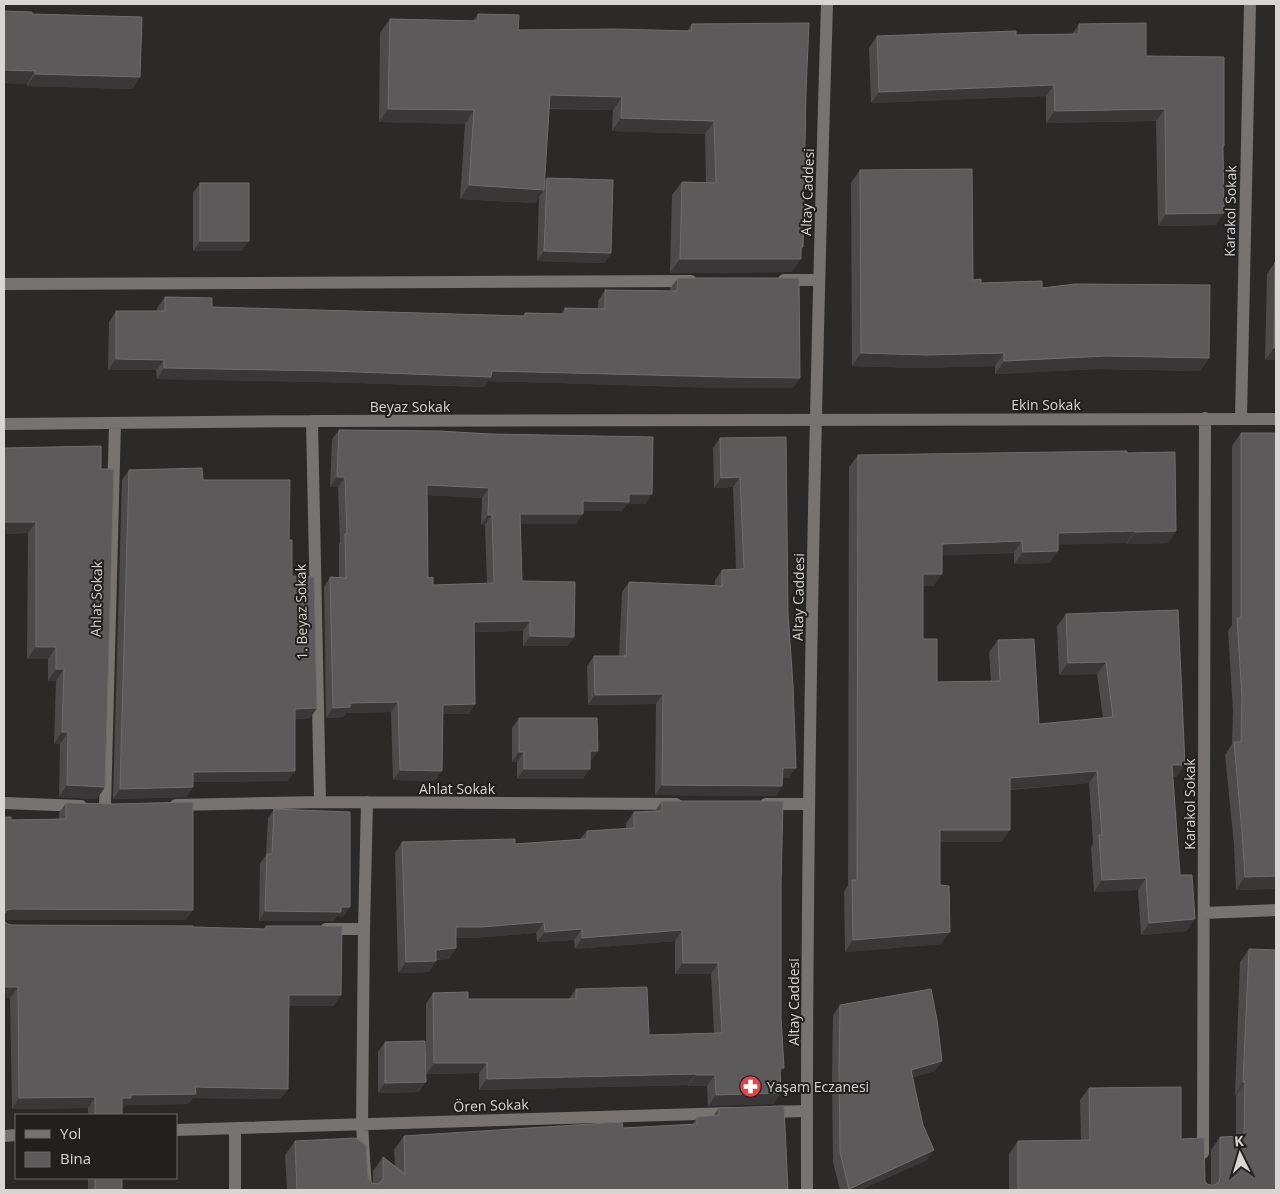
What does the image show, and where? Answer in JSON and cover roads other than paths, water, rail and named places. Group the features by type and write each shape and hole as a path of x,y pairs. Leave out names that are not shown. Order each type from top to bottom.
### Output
{"street":[{"name":"Altay Caddesi","path":"808,1190 809,804 819,280 827,4"},
{"name":"Karakol Sokak","path":"1241,418 1250,4"},
{"path":"769,280 819,280"},
{"path":"4,284 700,281"},
{"name":"Karakol Sokak","path":"1203,1162 1205,418"},
{"name":"Ekin Sokak","path":"816,420 1276,419"},
{"name":"Beyaz Sokak","path":"4,424 816,420"},
{"name":"1. Beyaz Sokak","path":"312,421 320,802"},
{"name":"Ahlat Sokak","path":"4,803 110,806 115,423"},
{"name":"Ahlat Sokak","path":"164,805 320,802 691,804"},
{"path":"366,1190 362,1124 367,802"},
{"path":"750,804 809,804"},
{"path":"1204,914 1276,910"},
{"path":"315,929 364,930"},
{"name":"Ören Sokak","path":"178,1130 807,1111"},
{"path":"234,1129 235,1190"}],"place":[{"name":"Yaşam Eczanesi","path":"751,1086"}]}
